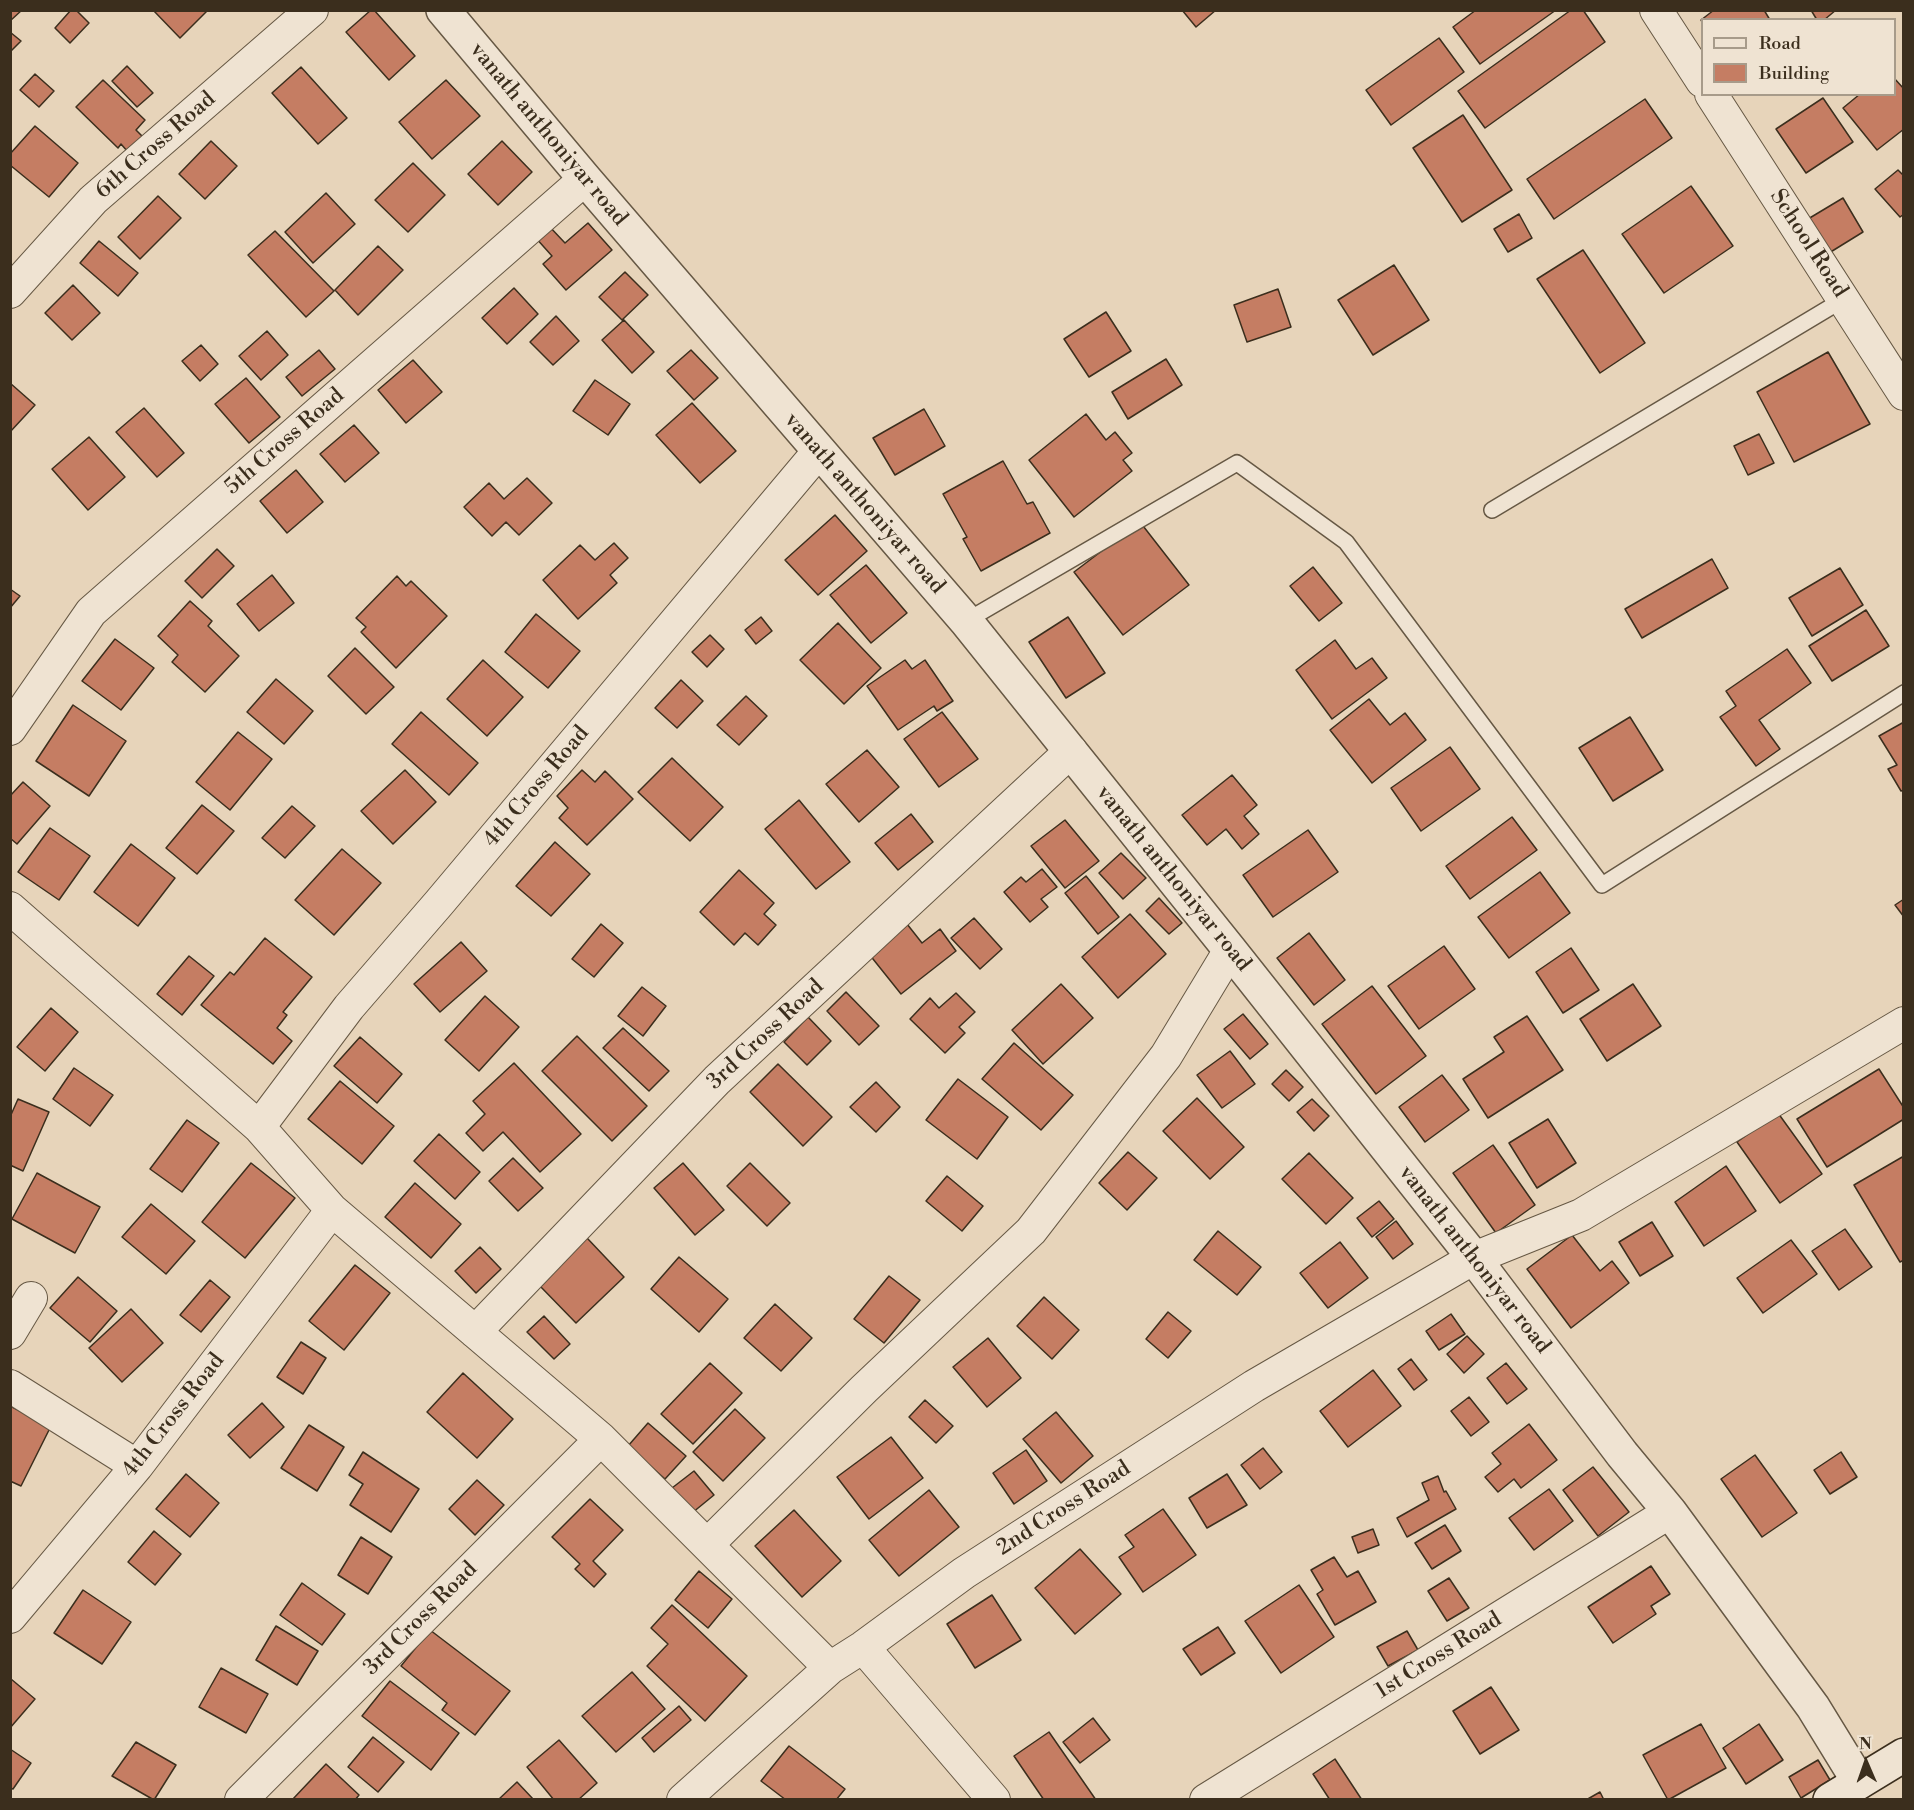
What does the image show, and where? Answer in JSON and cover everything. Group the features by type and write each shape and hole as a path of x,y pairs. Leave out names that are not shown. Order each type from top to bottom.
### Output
{"street":[{"name":"6th Cross Road","path":"10,292 93,200 312,10"},
{"name":"vanath anthoniyar road","path":"443,10 585,179 966,621 1071,751 1474,1258 1622,1454 1670,1512 1813,1707 1859,1782"},
{"path":"1656,10 1701,79"},
{"name":"School Road","path":"1712,96 1904,394"},
{"name":"5th Cross Road","path":"10,729 91,612 585,179"},
{"name":"4th Cross Road","path":"260,1127 349,1007 447,894 819,451"},
{"name":"3rd Cross Road","path":"475,1332 717,1080 1071,751"},
{"path":"10,908 260,1127 332,1210 601,1439 830,1668"},
{"path":"706,1545 864,1389 1031,1231 1166,1056 1230,950"},
{"name":"2nd Cross Road","path":"683,1800 830,1668 863,1647 964,1573 1254,1386 1474,1258 1581,1215 1904,1023"},
{"name":"4th Cross Road","path":"10,1617 137,1466 332,1210"},
{"path":"10,1333 31,1298"},
{"path":"10,1386 137,1466"},
{"name":"3rd Cross Road","path":"241,1800 601,1439"},
{"name":"1st Cross Road","path":"1206,1800 1670,1512"},
{"path":"863,1647 994,1800"},
{"path":"1830,1800 1904,1755"}],"lane":[{"path":"1492,510 1844,299"},
{"path":"966,621 1237,463 1346,542 1602,885 1904,693"}],"building":[{"path":"10,10 22,10 10,21"},
{"path":"71,10 76,10 89,23 70,43 55,28"},
{"path":"153,10 208,10 180,38"},
{"path":"371,10 374,10 415,56 389,80 346,32"},
{"path":"1182,10 1216,10 1196,27"},
{"path":"1476,10 1556,10 1480,64 1453,27"},
{"path":"1571,10 1583,10 1605,42 1485,128 1458,91"},
{"path":"1714,10 1764,10 1769,18 1704,18"},
{"path":"1811,10 1836,10 1826,18 1816,18"},
{"path":"10,32 21,41 10,52"},
{"path":"1439,38 1464,72 1391,125 1366,90"},
{"path":"127,66 153,93 137,107 112,81"},
{"path":"301,67 347,118 318,144 272,93"},
{"path":"35,74 54,91 39,107 20,90"},
{"path":"103,80 145,120 136,130 143,137 128,152 121,144 118,148 76,107"},
{"path":"446,80 480,116 432,159 399,122"},
{"path":"1896,80 1904,89 1904,129 1877,150 1843,108 1858,96 1896,96"},
{"path":"1823,98 1853,142 1806,173 1776,129"},
{"path":"1645,99 1672,138 1554,219 1527,179"},
{"path":"1463,115 1512,190 1462,222 1413,148"},
{"path":"35,126 78,163 49,197 10,165 10,154"},
{"path":"211,141 237,166 205,199 179,174"},
{"path":"502,141 532,172 498,205 468,174"},
{"path":"413,163 445,195 408,232 375,200"},
{"path":"1898,170 1904,176 1904,214 1900,217 1875,189"},
{"path":"1691,186 1733,246 1664,293 1622,234"},
{"path":"326,193 355,224 313,263 285,232"},
{"path":"158,196 181,218 140,259 118,237"},
{"path":"1843,198 1863,232 1829,253 1808,219"},
{"path":"1519,214 1532,238 1508,252 1494,229"},
{"path":"588,223 612,250 566,290 543,264 552,256 535,237 548,225 565,243"},
{"path":"275,231 334,291 306,317 248,255"},
{"path":"99,241 138,273 118,296 80,263"},
{"path":"378,246 403,270 358,315 335,290"},
{"path":"1583,250 1645,343 1600,373 1537,279"},
{"path":"1394,265 1429,320 1373,355 1338,300"},
{"path":"625,272 648,295 622,320 599,297"},
{"path":"73,285 100,313 72,340 45,313"},
{"path":"514,288 538,314 507,344 482,318"},
{"path":"1278,289 1291,327 1247,342 1234,305"},
{"path":"1106,312 1131,351 1089,377 1064,339"},
{"path":"556,316 579,341 553,365 530,342"},
{"path":"624,320 654,352 632,373 602,340"},
{"path":"267,331 288,355 261,380 239,356"},
{"path":"201,345 218,364 200,381 182,361"},
{"path":"319,350 335,369 302,396 286,377"},
{"path":"691,350 718,378 694,400 667,371"},
{"path":"1828,352 1870,424 1794,462 1757,392"},
{"path":"1166,359 1182,385 1128,419 1112,392"},
{"path":"413,360 442,392 406,423 378,390"},
{"path":"246,378 280,417 249,443 215,404"},
{"path":"595,380 630,404 608,435 573,411"},
{"path":"10,383 35,405 10,432"},
{"path":"692,403 736,451 700,483 656,435"},
{"path":"144,408 184,453 157,477 116,432"},
{"path":"924,409 945,446 895,475 873,438"},
{"path":"1086,414 1106,440 1115,432 1132,453 1123,460 1132,471 1074,517 1029,460"},
{"path":"354,425 379,453 345,482 320,454"},
{"path":"1759,434 1774,463 1748,475 1734,446"},
{"path":"89,437 125,477 88,510 52,469"},
{"path":"1003,461 1027,504 1033,502 1050,533 981,571 963,539 967,537 943,494"},
{"path":"296,470 323,502 287,533 260,501"},
{"path":"527,478 552,503 519,535 506,522 492,536 464,507 489,483 504,499"},
{"path":"835,515 867,551 818,595 785,560"},
{"path":"1140,522 1189,585 1123,635 1074,572"},
{"path":"614,543 628,558 610,575 617,583 578,619 543,580 580,545 595,560"},
{"path":"217,549 234,566 202,598 185,581"},
{"path":"1712,559 1728,588 1642,638 1625,609"},
{"path":"866,565 907,613 871,643 830,595"},
{"path":"1313,567 1342,603 1319,621 1290,586"},
{"path":"1840,568 1863,605 1812,636 1789,598"},
{"path":"272,575 294,603 259,631 237,604"},
{"path":"397,576 406,586 411,581 447,616 396,668 361,632 366,627 356,618"},
{"path":"10,589 20,596 10,608"},
{"path":"190,601 212,621 208,626 239,656 205,692 172,662 178,655 158,636"},
{"path":"1866,610 1889,646 1832,681 1809,646"},
{"path":"536,614 580,651 548,688 505,652"},
{"path":"761,617 772,631 756,644 745,630"},
{"path":"1068,617 1105,673 1066,698 1029,642"},
{"path":"838,623 881,668 844,704 800,660"},
{"path":"710,635 724,649 707,667 692,652"},
{"path":"115,639 154,668 121,710 82,681"},
{"path":"1335,640 1356,669 1372,658 1387,678 1332,719 1296,670"},
{"path":"355,648 394,687 366,714 328,676"},
{"path":"1787,649 1811,683 1759,720 1780,749 1756,766 1720,717 1736,706 1726,691"},
{"path":"483,660 523,697 487,736 447,699"},
{"path":"905,660 912,669 925,660 953,701 937,711 934,706 898,730 867,686"},
{"path":"276,679 313,711 284,744 247,712"},
{"path":"681,680 703,701 677,728 655,708"},
{"path":"746,696 767,716 739,745 717,725"},
{"path":"1369,699 1390,725 1405,713 1426,740 1372,783 1330,730"},
{"path":"73,705 126,741 89,796 36,761"},
{"path":"421,712 478,763 449,795 392,744"},
{"path":"942,712 978,759 939,787 904,739"},
{"path":"1630,717 1663,770 1613,801 1579,748"},
{"path":"1904,722 1904,790 1901,791 1888,769 1897,765 1879,736"},
{"path":"238,732 272,759 230,810 196,782"},
{"path":"1450,747 1480,789 1421,831 1391,788"},
{"path":"867,750 899,787 859,822 826,784"},
{"path":"672,758 723,807 690,841 638,792"},
{"path":"405,770 436,802 393,844 361,811"},
{"path":"582,770 595,782 605,771 633,799 587,845 559,818 568,808 557,796"},
{"path":"1232,775 1257,805 1244,816 1259,834 1242,849 1226,829 1207,845 1182,815"},
{"path":"23,782 50,806 17,844 10,838 10,796"},
{"path":"799,800 850,862 816,889 765,829"},
{"path":"202,805 234,831 197,874 166,848"},
{"path":"292,806 315,826 285,858 262,838"},
{"path":"911,814 933,842 898,870 875,843"},
{"path":"1512,817 1537,850 1470,899 1446,866"},
{"path":"1065,820 1099,861 1065,888 1031,846"},
{"path":"50,828 90,856 59,900 18,872"},
{"path":"1308,830 1338,872 1273,917 1243,875"},
{"path":"555,842 590,874 551,916 516,886"},
{"path":"131,844 175,878 138,926 94,892"},
{"path":"342,849 381,883 334,935 295,900"},
{"path":"1121,853 1146,878 1123,899 1099,873"},
{"path":"1042,869 1057,887 1041,899 1048,907 1030,922 1004,892 1021,877 1026,882"},
{"path":"739,870 774,903 764,914 776,925 758,945 745,933 734,945 700,912"},
{"path":"1540,872 1570,913 1509,958 1478,917"},
{"path":"1086,876 1119,917 1098,934 1065,893"},
{"path":"1159,898 1182,923 1169,934 1146,911"},
{"path":"1904,899 1904,917 1895,905"},
{"path":"1130,914 1166,954 1118,998 1082,957"},
{"path":"974,918 1002,949 980,969 951,938"},
{"path":"601,924 623,943 594,977 572,959"},
{"path":"907,924 922,943 940,929 956,951 901,994 869,954"},
{"path":"1309,933 1345,980 1314,1005 1277,958"},
{"path":"265,938 312,977 283,1012 287,1015 277,1028 292,1041 273,1064 201,1005 230,972 234,975"},
{"path":"461,942 487,971 440,1012 414,984"},
{"path":"1444,946 1475,989 1419,1029 1388,986"},
{"path":"1571,948 1599,990 1563,1013 1536,972"},
{"path":"189,956 214,976 182,1015 157,994"},
{"path":"1061,984 1093,1018 1043,1064 1012,1030"},
{"path":"1633,984 1661,1026 1607,1061 1580,1019"},
{"path":"1372,986 1426,1056 1376,1094 1322,1024"},
{"path":"642,987 666,1006 643,1036 618,1016"},
{"path":"846,992 879,1026 859,1045 827,1011"},
{"path":"956,993 975,1012 959,1027 965,1033 945,1053 910,1019 930,998 939,1008"},
{"path":"485,996 519,1027 479,1071 445,1040"},
{"path":"51,1008 78,1032 45,1071 17,1047"},
{"path":"1243,1014 1268,1044 1250,1059 1224,1029"},
{"path":"1527,1016 1563,1070 1488,1118 1463,1079 1504,1052 1494,1037"},
{"path":"808,1017 831,1041 807,1065 784,1042"},
{"path":"623,1028 669,1071 649,1091 603,1048"},
{"path":"577,1036 647,1106 612,1141 542,1071"},
{"path":"360,1037 402,1074 377,1103 334,1066"},
{"path":"1014,1043 1073,1095 1041,1130 982,1079"},
{"path":"1230,1051 1255,1084 1222,1108 1197,1075"},
{"path":"514,1063 581,1134 540,1172 503,1132 483,1151 466,1133 485,1114 473,1101"},
{"path":"778,1064 832,1117 803,1146 750,1092"},
{"path":"74,1068 113,1095 90,1126 53,1099"},
{"path":"1879,1069 1904,1108 1904,1119 1827,1167 1797,1119"},
{"path":"1286,1070 1303,1087 1289,1101 1272,1084"},
{"path":"1442,1075 1469,1110 1425,1142 1399,1107"},
{"path":"958,1079 1008,1117 977,1159 926,1120"},
{"path":"340,1081 394,1126 362,1164 308,1119"},
{"path":"876,1082 900,1107 876,1132 850,1107"},
{"path":"1197,1098 1244,1147 1210,1179 1163,1131"},
{"path":"18,1099 49,1112 23,1171 10,1165 10,1117"},
{"path":"1312,1099 1329,1116 1314,1131 1297,1112"},
{"path":"1778,1113 1822,1174 1780,1203 1737,1142"},
{"path":"1548,1119 1576,1163 1537,1188 1509,1143"},
{"path":"187,1120 219,1143 182,1192 150,1169"},
{"path":"439,1134 480,1172 455,1199 414,1161"},
{"path":"1493,1145 1535,1205 1496,1233 1453,1173"},
{"path":"1128,1152 1157,1178 1127,1210 1099,1183"},
{"path":"1309,1153 1353,1198 1326,1224 1282,1179"},
{"path":"1904,1156 1904,1260 1900,1262 1854,1185"},
{"path":"513,1158 543,1188 518,1211 489,1181"},
{"path":"251,1163 295,1198 245,1258 202,1222"},
{"path":"683,1163 724,1210 695,1235 654,1188"},
{"path":"750,1163 790,1203 767,1226 727,1186"},
{"path":"1726,1166 1756,1211 1704,1246 1675,1202"},
{"path":"37,1173 100,1207 75,1253 12,1219"},
{"path":"947,1176 983,1206 962,1231 926,1201"},
{"path":"415,1183 461,1224 431,1258 385,1217"},
{"path":"1379,1201 1394,1219 1372,1237 1357,1218"},
{"path":"151,1204 195,1241 166,1274 122,1237"},
{"path":"1396,1221 1413,1244 1393,1259 1376,1237"},
{"path":"1652,1222 1673,1256 1640,1276 1619,1242"},
{"path":"1845,1229 1872,1267 1839,1290 1812,1251"},
{"path":"1218,1231 1261,1267 1237,1295 1194,1260"},
{"path":"1572,1235 1600,1271 1612,1261 1629,1283 1571,1328 1527,1269"},
{"path":"587,1238 624,1277 576,1323 538,1284"},
{"path":"1791,1240 1817,1274 1763,1313 1737,1278"},
{"path":"1340,1242 1368,1278 1328,1308 1300,1273"},
{"path":"480,1247 501,1269 476,1293 455,1271"},
{"path":"679,1257 728,1299 699,1332 651,1289"},
{"path":"355,1265 390,1293 344,1350 309,1321"},
{"path":"889,1276 920,1300 884,1343 854,1319"},
{"path":"78,1277 117,1311 90,1342 50,1308"},
{"path":"210,1280 230,1297 201,1332 180,1315"},
{"path":"1044,1297 1079,1330 1052,1359 1017,1326"},
{"path":"775,1304 812,1338 781,1371 744,1338"},
{"path":"131,1309 163,1343 122,1382 89,1348"},
{"path":"1168,1312 1191,1331 1168,1358 1146,1339"},
{"path":"1451,1314 1465,1334 1439,1350 1426,1331"},
{"path":"544,1316 570,1344 554,1359 527,1332"},
{"path":"1467,1336 1484,1354 1464,1373 1447,1354"},
{"path":"988,1338 1021,1378 987,1407 953,1367"},
{"path":"301,1342 326,1358 303,1394 277,1377"},
{"path":"1411,1359 1427,1380 1414,1390 1398,1369"},
{"path":"710,1363 742,1393 693,1444 661,1414"},
{"path":"1506,1363 1527,1389 1507,1404 1487,1378"},
{"path":"1373,1370 1401,1406 1348,1447 1320,1411"},
{"path":"463,1373 513,1419 477,1458 427,1412"},
{"path":"1469,1397 1489,1422 1471,1436 1451,1411"},
{"path":"925,1400 953,1426 936,1443 909,1417"},
{"path":"262,1403 284,1427 250,1458 228,1435"},
{"path":"10,1406 51,1426 21,1486 10,1481"},
{"path":"735,1409 765,1438 723,1481 693,1452"},
{"path":"1056,1412 1093,1456 1061,1483 1023,1439"},
{"path":"648,1423 686,1456 665,1479 628,1446"},
{"path":"1529,1424 1557,1460 1521,1488 1514,1479 1498,1492 1485,1477 1501,1464 1492,1453"},
{"path":"309,1425 344,1447 317,1491 281,1468"},
{"path":"891,1437 923,1478 869,1519 837,1477"},
{"path":"1263,1448 1282,1472 1260,1489 1241,1465"},
{"path":"1026,1450 1047,1481 1014,1504 993,1473"},
{"path":"363,1452 419,1489 391,1532 350,1505 363,1484 349,1475"},
{"path":"1841,1452 1857,1477 1830,1494 1814,1470"},
{"path":"1755,1455 1797,1513 1762,1537 1721,1479"},
{"path":"1593,1467 1629,1512 1598,1536 1563,1490"},
{"path":"694,1471 714,1495 692,1513 672,1488"},
{"path":"186,1474 219,1503 190,1537 156,1509"},
{"path":"1227,1474 1247,1505 1207,1528 1189,1498"},
{"path":"1438,1476 1444,1492 1446,1491 1456,1509 1407,1537 1397,1518 1429,1500 1422,1483"},
{"path":"477,1480 504,1505 475,1535 449,1509"},
{"path":"1549,1489 1573,1521 1534,1550 1509,1518"},
{"path":"929,1490 959,1527 899,1576 869,1540"},
{"path":"590,1499 623,1530 593,1561 606,1574 594,1587 575,1569 580,1564 552,1537"},
{"path":"1163,1509 1196,1555 1143,1592 1119,1557 1134,1547 1125,1535"},
{"path":"794,1510 841,1561 802,1597 755,1546"},
{"path":"1445,1525 1461,1551 1432,1569 1415,1543"},
{"path":"1373,1529 1379,1545 1358,1553 1352,1537"},
{"path":"154,1531 181,1554 155,1585 128,1562"},
{"path":"361,1537 392,1557 368,1594 338,1575"},
{"path":"1080,1549 1121,1594 1075,1634 1035,1588"},
{"path":"1334,1557 1347,1577 1358,1571 1376,1602 1335,1625 1317,1594 1323,1590 1311,1570"},
{"path":"1651,1566 1670,1594 1651,1606 1656,1614 1613,1643 1588,1607"},
{"path":"699,1571 732,1599 708,1628 675,1600"},
{"path":"1449,1578 1469,1608 1447,1621 1428,1591"},
{"path":"302,1583 345,1614 322,1645 280,1615"},
{"path":"1299,1585 1334,1637 1281,1673 1245,1621"},
{"path":"83,1590 131,1622 102,1664 54,1633"},
{"path":"992,1595 1021,1640 975,1668 947,1624"},
{"path":"672,1605 747,1676 705,1721 647,1666 668,1644 651,1628"},
{"path":"276,1626 318,1651 297,1685 256,1660"},
{"path":"1218,1627 1235,1653 1201,1675 1183,1649"},
{"path":"430,1630 510,1691 475,1735 442,1710 447,1703 401,1666"},
{"path":"1407,1631 1418,1650 1388,1666 1377,1647"},
{"path":"221,1668 268,1694 246,1733 199,1707"},
{"path":"632,1672 665,1709 616,1752 582,1716"},
{"path":"10,1679 35,1699 10,1728"},
{"path":"390,1681 459,1733 431,1770 362,1716"},
{"path":"1491,1687 1519,1730 1480,1754 1453,1711"},
{"path":"679,1706 691,1720 654,1752 642,1738"},
{"path":"1093,1718 1110,1740 1080,1763 1063,1742"},
{"path":"1701,1724 1726,1768 1668,1800 1643,1755"},
{"path":"1759,1724 1783,1760 1746,1784 1723,1748"},
{"path":"1049,1732 1096,1800 1044,1800 1014,1756"},
{"path":"373,1737 404,1762 378,1792 348,1767"},
{"path":"559,1740 597,1783 578,1800 554,1800 527,1767"},
{"path":"136,1742 176,1765 154,1800 112,1776"},
{"path":"789,1746 845,1789 836,1800 786,1800 761,1781"},
{"path":"10,1749 31,1763 13,1789 10,1788"},
{"path":"1335,1759 1362,1800 1330,1800 1313,1774"},
{"path":"1818,1760 1830,1780 1801,1798 1789,1777"},
{"path":"326,1764 359,1795 355,1800 292,1800"},
{"path":"517,1782 534,1800 498,1800"},
{"path":"1600,1792 1604,1800 1586,1800"}]}
